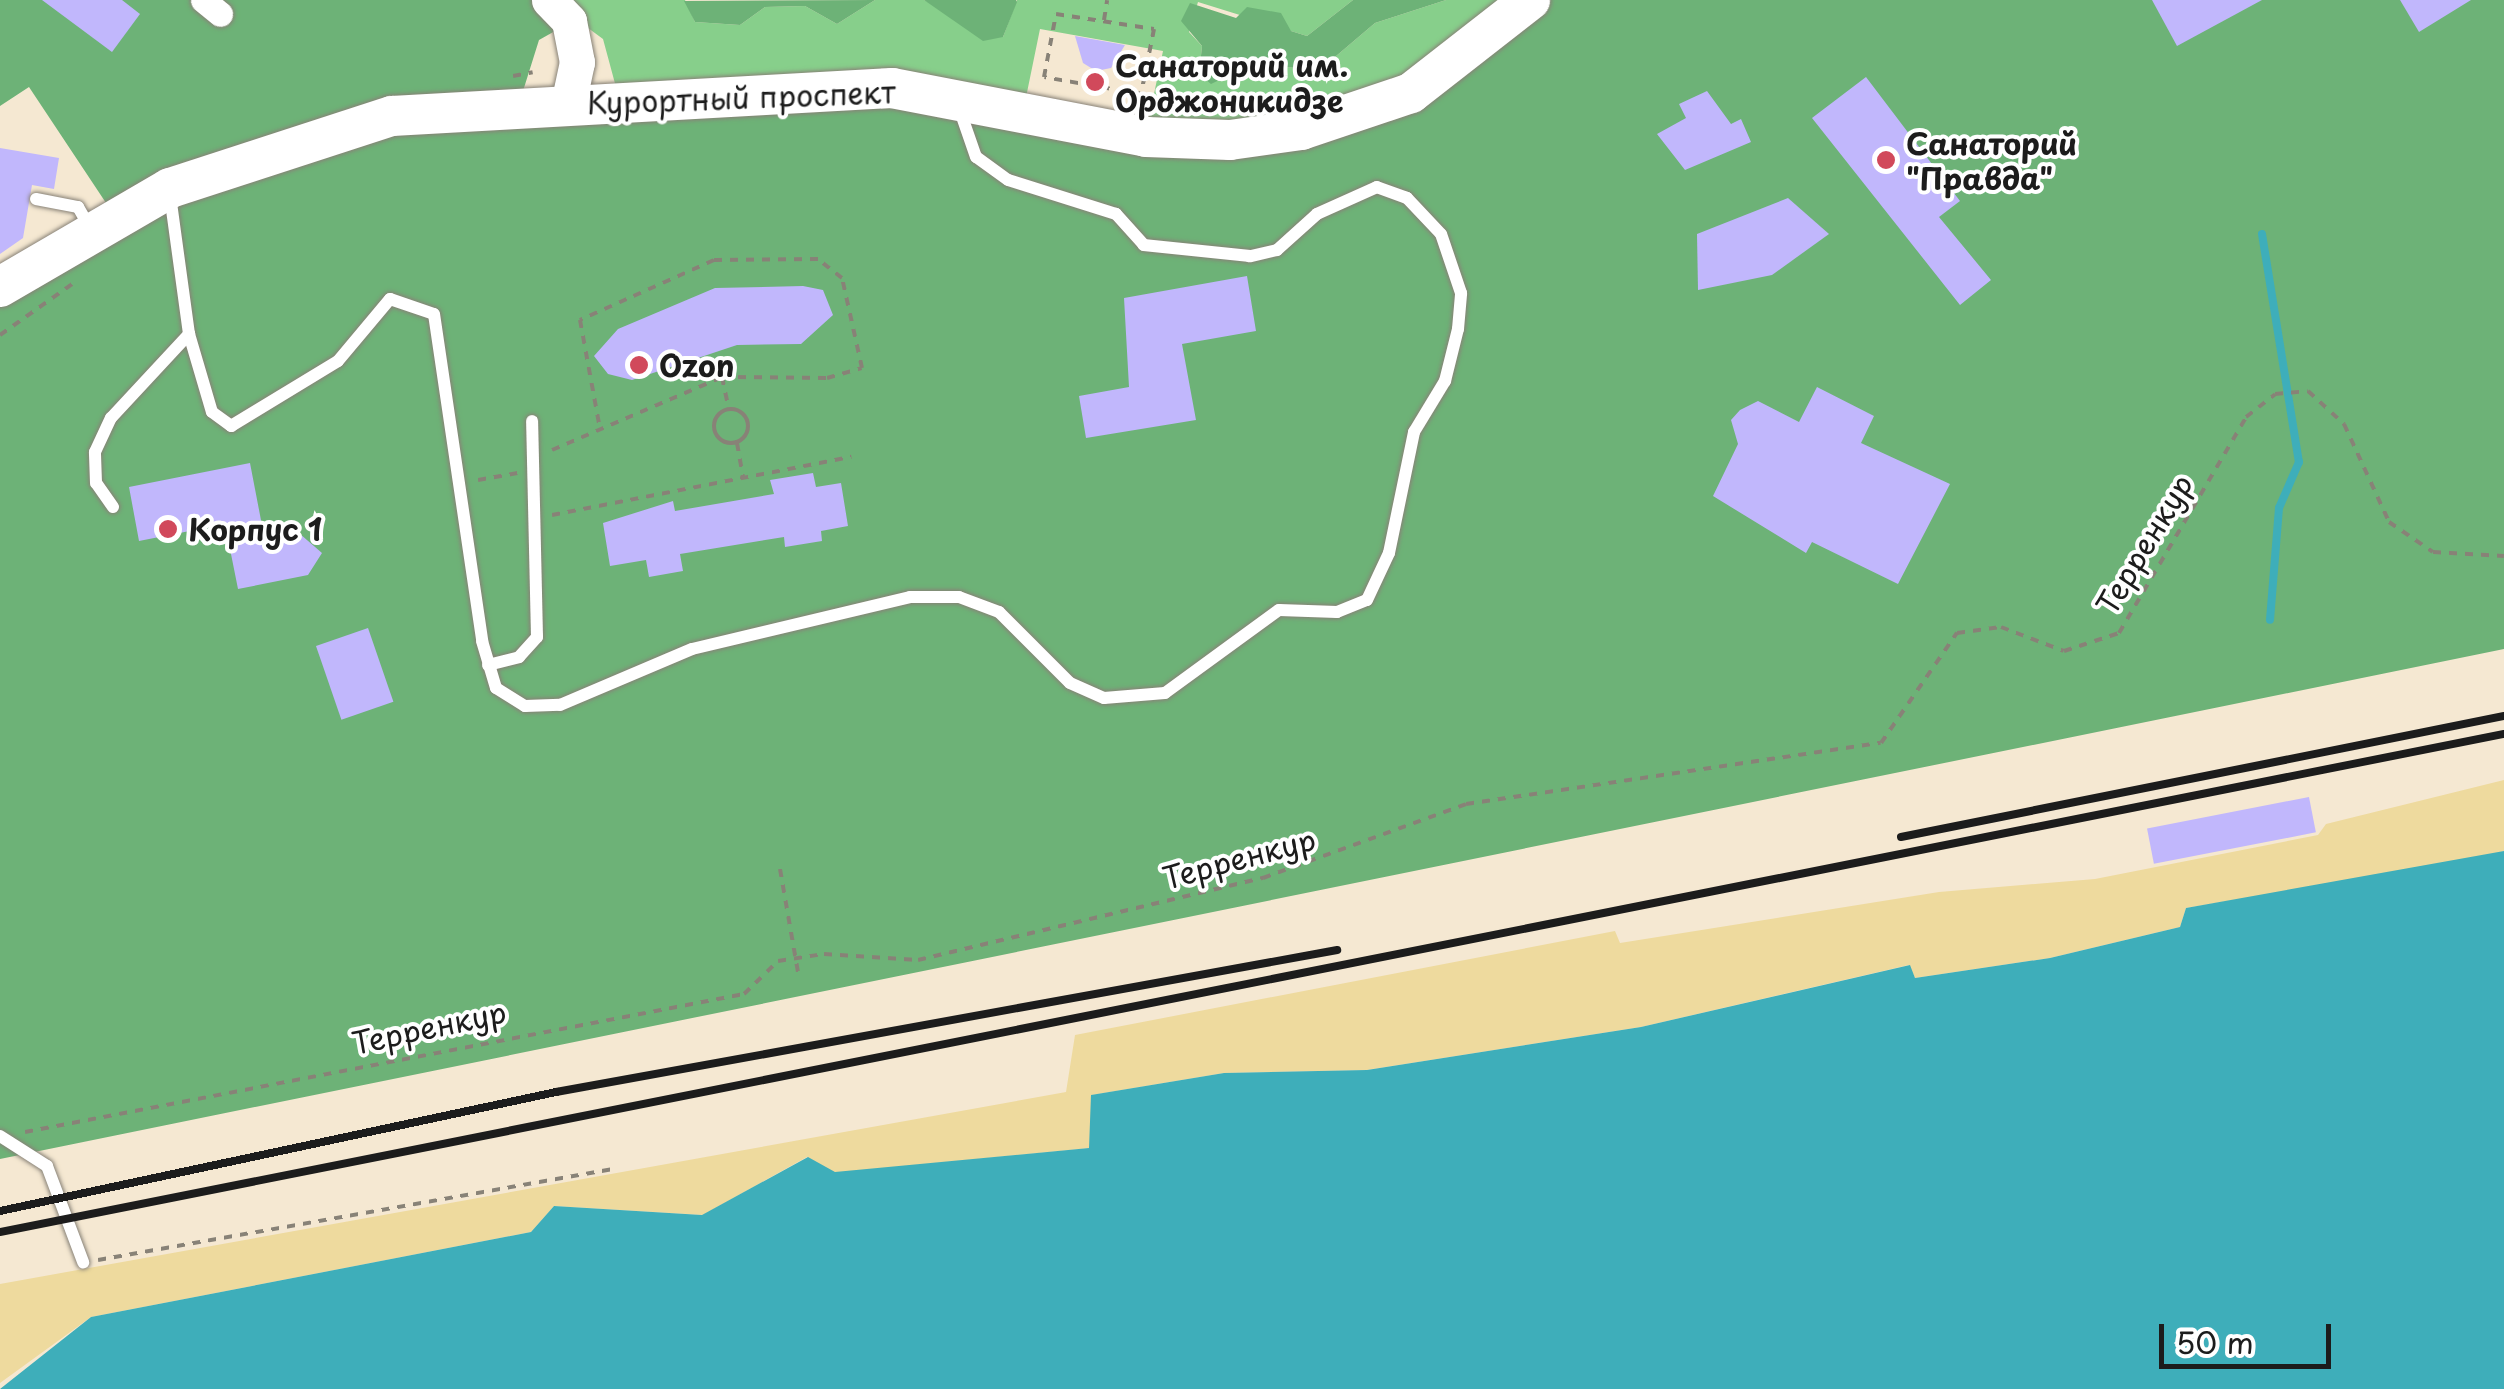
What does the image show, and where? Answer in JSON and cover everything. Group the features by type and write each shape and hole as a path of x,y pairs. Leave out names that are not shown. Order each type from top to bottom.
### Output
{"main road":[{"name":"Курортный проспект","path":"0,288 92,230 170,188 392,116 892,88 955,96 1146,137 1230,140 1302,130 1412,93 1530,0"}],"street":[{"name":"Курортный проспект","path":"549,0 570,22 576,62 568,104"}],"lane":[{"path":"170,188 189,334 212,412 231,426 338,361 382,304 420,306 442,329 488,665 512,703 560,705 692,649 910,596 959,596 999,612 1070,683 1104,698 1165,693 1279,610 1337,612 1367,600 1388,552 1414,432 1445,381 1458,329 1461,293 1442,234 1407,198 1377,187 1317,214 1277,250 1250,256 1144,245 1116,214 1008,180 976,157 955,96"},
{"path":"36,200 78,206 92,230"},
{"path":"112,507 96,484 95,452 111,418 189,334"},
{"path":"488,665 519,657 537,637 533,519 537,469 532,421"},
{"path":"0,1136 47,1166 83,1262"}],"path":[{"path":"1104,20 1107,0"},
{"path":"1056,14 1104,20 1154,29 1141,94 1044,77 1056,14"},
{"path":"463,483 537,469 552,450 722,378 826,378 862,368 842,278 818,258 714,260 580,320 600,429"},
{"path":"0,336 86,274"},
{"path":"722,378 729,410 748,424 737,442 743,478"},
{"name":"Терренкур","path":"15,1133 744,994 778,961 918,960 1263,878 1466,804 1881,743 1957,633 2001,627 2064,651 2119,633 2246,416 2276,394 2308,391 2344,424 2389,522 2433,552 2504,556"},
{"path":"729,410 714,428 737,442"},
{"path":"533,519 851,457"},
{"path":"780,868 799,978"},
{"path":"83,1262 614,1168"}],"green space":[{"path":"0,0 550,0 571,22 539,40 518,107 891,90 1190,136 1413,84 1513,0 2504,0 2504,649 0,1159 0,290 116,218 29,87 0,106"},
{"path":"550,0 685,0 695,22 740,25 765,7 805,6 837,24 875,0 924,0 1003,37 1017,0 1353,0 1307,36 1198,2 1189,32 1202,46 1199,74 1218,81 1246,67 1322,68 1375,23 1446,0 1513,0 1478,36 1332,117 1146,132 1163,51 1040,29 1023,112 620,102 603,39"},
{"path":"875,0 837,24 805,6 765,7 740,25 695,22 684,1"},
{"path":"924,0 1017,2 1003,37 983,41"},
{"path":"1353,0 1446,0 1375,23 1322,68 1246,67 1211,84 1199,74 1202,46 1181,21 1190,3 1236,18 1247,7 1281,13 1291,31 1307,36"}],"sand":[{"path":"2504,780 2504,851 2478,859 2186,908 2180,927 2050,958 1915,978 1909,965 1641,1027 1367,1070 1224,1073 1092,1095 1090,1148 835,1173 807,1157 703,1215 554,1206 531,1232 91,1317 0,1383 0,1284 1066,1092 1075,1035 1615,931 1620,943 1939,892 2095,879 2318,835 2326,824"}],"water":[{"path":"2504,851 2504,1389 0,1389 91,1317 531,1232 554,1206 702,1215 808,1157 835,1172 1089,1148 1091,1095 1224,1073 1367,1070 1641,1027 1910,965 1915,978 2050,958 2180,927 2186,908"}],"building":[{"path":"42,0 122,0 140,14 112,52"},
{"path":"2152,0 2262,0 2177,46"},
{"path":"2400,0 2471,0 2419,32"},
{"path":"1075,36 1125,45 1111,68 1096,71 1083,63"},
{"name":"Санаторий \"Правда\"","path":"1866,77 1960,201 1939,217 1991,280 1960,305 1812,118"},
{"path":"1707,91 1731,124 1741,119 1751,142 1685,170 1657,134 1686,118 1679,104"},
{"path":"0,148 59,158 54,189 32,185 23,238 0,254"},
{"name":"Санаторий \"Правда\"","path":"1788,198 1829,234 1772,275 1698,290 1697,234"},
{"path":"1247,276 1256,331 1182,344 1196,420 1086,438 1079,396 1129,387 1124,298"},
{"path":"803,286 823,290 833,315 801,344 737,345 632,380 608,374 594,356 618,329 715,288"},
{"path":"1817,387 1874,416 1861,443 1950,484 1898,584 1812,542 1806,553 1713,496 1738,444 1731,420 1740,410 1758,401 1799,422"},
{"name":"Корпус 1","path":"250,463 265,541 300,534 322,553 308,575 238,589 225,524 139,541 129,487"},
{"path":"813,473 816,487 841,483 848,526 821,531 822,541 785,547 784,537 680,554 683,571 649,577 646,560 610,566 603,523 673,501 675,511 774,494 770,480"},
{"path":"368,628 393,702 341,720 316,646"},
{"path":"2309,797 2316,832 2154,864 2147,828"}],"waterway":[{"path":"2262,234 2299,462 2279,508 2270,620"}],"railway":[{"path":"1901,837 2504,716"},
{"path":"0,1232 2504,734"},
{"path":"0,1211 556,1092 1337,950"}],"place":[{"name":"Санаторий им. Орджоникидзе","path":"1095,82"},
{"name":"Санаторий \"Правда\"","path":"1886,160"},
{"name":"Ozon","path":"639,365"},
{"name":"Корпус 1","path":"168,529"}]}
